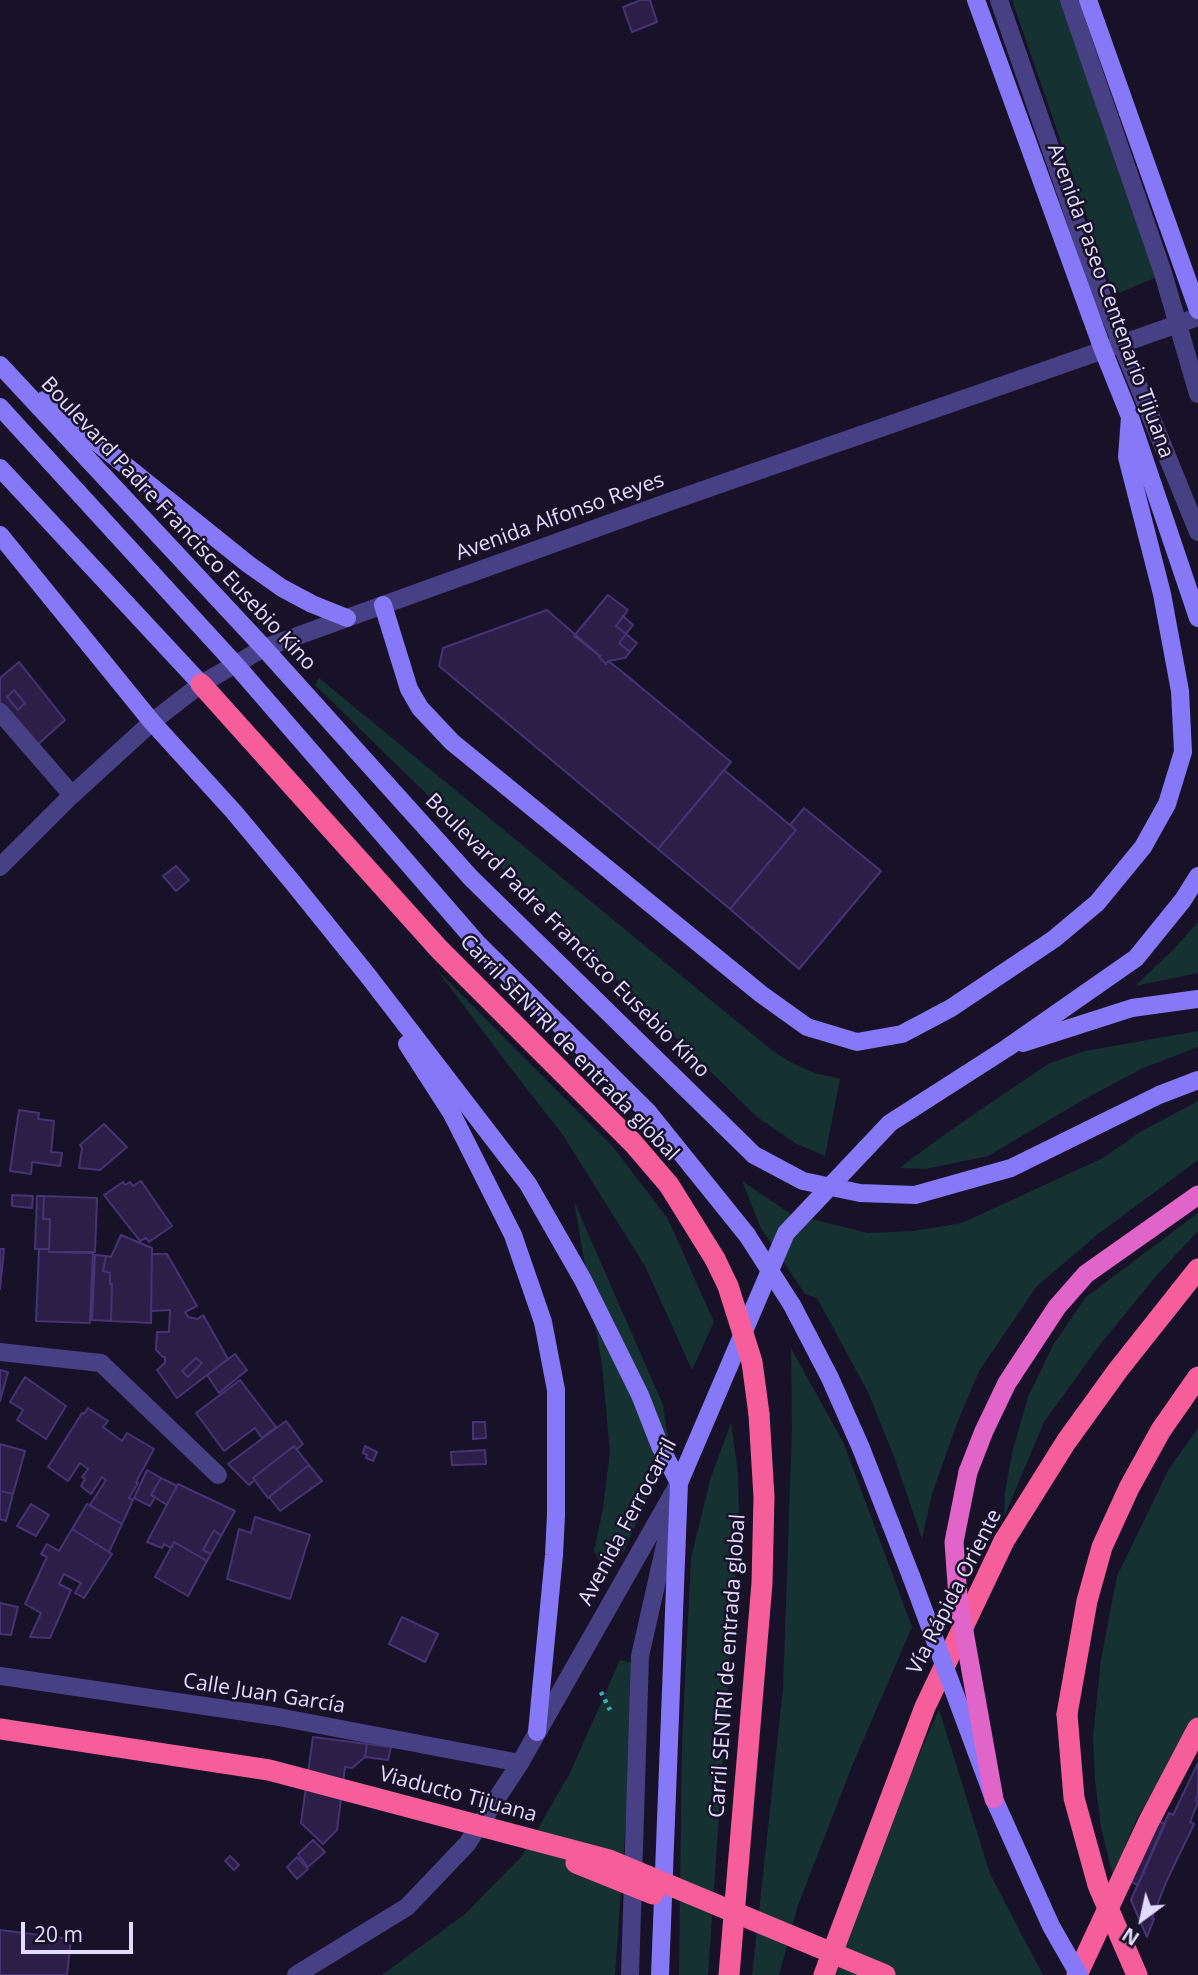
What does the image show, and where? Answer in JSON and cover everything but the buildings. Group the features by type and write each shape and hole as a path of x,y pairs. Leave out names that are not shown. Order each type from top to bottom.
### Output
{"highway":[{"name":"Carril SENTRI de entrada global","path":"201,684 439,949 633,1143 669,1185 729,1286 752,1362 759,1414 764,1497 762,1583 729,1975"},
{"path":"994,1799 957,1598 954,1542 968,1472 1007,1383 1057,1307 1086,1275 1198,1195"},
{"name":"Vía Rápida Oriente","path":"824,1975 925,1707 1004,1541 1066,1442 1118,1370 1198,1269"},
{"path":"1137,1975 1098,1885 1074,1798 1067,1714 1087,1601 1102,1547 1129,1488 1161,1430 1198,1377"},
{"path":"1078,1975 1148,1823 1198,1728"},
{"name":"Viaducto Tijuana","path":"0,1729 269,1770 609,1860 885,1975"},
{"name":"Viaducto Tijuana","path":"0,1740 288,1783 488,1836 567,1860 860,1975"}],"main road":[{"name":"Avenida Paseo Centenario Tijuana","path":"976,0 1103,350 1130,417 1198,618"},
{"path":"1088,0 1198,310"},
{"path":"0,365 248,564 282,588 347,618"},
{"name":"Boulevard Padre Francisco Eusebio Kino","path":"0,365 264,649 471,878 754,1155 803,1181 860,1193 915,1195 1011,1168 1159,1095 1198,1080"},
{"path":"0,407 235,664 477,943 648,1112 747,1235 792,1306 830,1378 861,1448 911,1576 994,1799 1051,1926 1078,1975"},
{"path":"383,605 409,690 420,708 452,742 761,994 807,1027 858,1042 902,1034 951,1008 1054,939 1097,903 1143,847 1167,804 1183,752 1180,691 1162,594 1127,457 1130,417"},
{"path":"0,468 201,684"},
{"path":"0,535 152,722 234,812 369,977 528,1184 583,1280 640,1395 660,1446 679,1483 660,1975"},
{"path":"1007,1048 1136,958 1183,900 1198,876"},
{"path":"369,977 458,1126 513,1235 543,1322 556,1390 556,1515 537,1732"},
{"path":"1007,1048 1132,1007 1198,999"},
{"name":"Avenida Ferrocarril","path":"679,1483 786,1233 890,1124 1007,1048"}],"street":[{"path":"999,0 1101,294 1198,532"},
{"path":"1069,0 1163,273 1198,394"},
{"name":"Avenida Alfonso Reyes","path":"0,867 72,795 152,722 201,684 264,649 769,467 1198,317"},
{"path":"0,712 72,795"},
{"path":"0,1352 101,1363 218,1475"},
{"path":"630,1975 640,1656 679,1483"},
{"name":"Avenida Ferrocarril","path":"296,1975 407,1907 467,1844 520,1763 679,1483"},
{"name":"Calle Juan García","path":"0,1676 273,1716 520,1763"}],"green space":[{"path":"1012,0 1060,0 1162,275 1114,295"},
{"path":"319,678 768,1047 790,1062 815,1073 840,1079 825,1156 797,1144 757,1117 315,685"},
{"path":"1198,922 1198,973 1135,986 1172,951"},
{"path":"437,970 613,1147 668,1219 714,1322 692,1370 645,1266 563,1135"},
{"path":"1198,1031 1198,1047 1143,1068 988,1156 926,1169 899,1168 1048,1064 1085,1051"},
{"path":"1198,1101 1198,1160 1098,1234 1037,1286 979,1371 932,1494 922,1539 895,1459 868,1392 817,1298 805,1294 761,1228 742,1181 791,1214 868,1233 913,1231 962,1223 1103,1158 1140,1132"},
{"path":"574,1201 663,1405 669,1445 624,1552 601,1565 594,1550 603,1509 610,1452 602,1365"},
{"path":"1198,1213 1198,1231 1157,1275 1102,1342 1044,1422 1004,1517 1012,1453 1028,1397 1053,1345 1086,1297"},
{"path":"791,1348 844,1444 912,1627 852,1766 798,1905 779,1975 752,1975 783,1690 792,1430"},
{"path":"731,1423 738,1473 739,1524 708,1975 679,1975 682,1743 691,1558 711,1477"},
{"path":"1198,1428 1198,1720 1137,1818 1113,1876 1101,1827 1095,1780 1093,1736 1101,1660 1117,1576 1169,1469"},
{"path":"620,1660 637,1664 615,1975 382,1975 465,1914 522,1856 570,1773"},
{"path":"939,1709 990,1874 1043,1975 836,1975 892,1818"}]}
